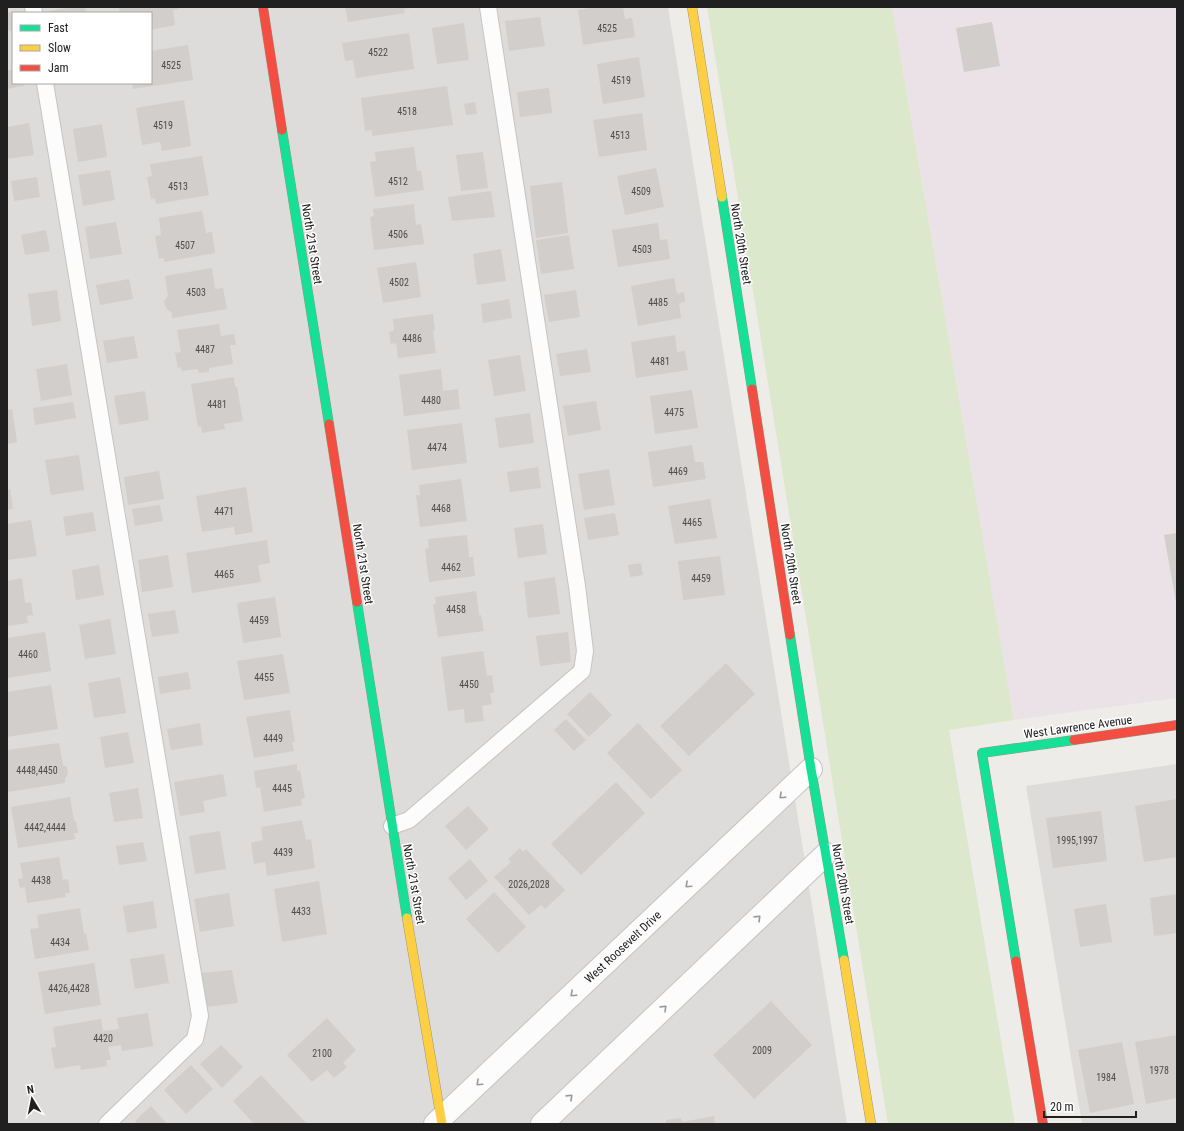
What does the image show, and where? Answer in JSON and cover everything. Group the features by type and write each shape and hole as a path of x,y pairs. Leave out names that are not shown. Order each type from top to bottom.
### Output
{"street":[{"name":"North 21st Street","path":"263,7 440,1122"},
{"name":"North 20th Street","path":"692,7 811,769 871,1124"},
{"name":"West Lawrence Avenue","path":"1043,1124 982,754 1177,725"},
{"name":"West Roosevelt Drive","path":"440,1122 811,769"},
{"path":"542,1124 826,854"}],"lane":[{"path":"392,826 409,820 582,671 585,651 577,586 488,7"},
{"path":"46,84 200,1016 195,1040 107,1124"}],"shaded area":[{"path":"7,7 668,7 847,1124 7,1124"},
{"path":"892,7 1177,7 1177,698 1014,720"},
{"path":"1177,764 1177,1124 1082,1124 1026,786"}],"green space":[{"path":"707,7 892,7 1014,720 949,730 1015,1124 888,1124"}],"building":[{"path":"74,7 85,7 86,12 49,12"},
{"path":"119,7 179,7 179,9 173,10 175,25 152,30 152,12 120,12"},
{"path":"345,7 412,8 404,9 405,13 348,22"},
{"path":"597,7 623,7 625,19 632,18 635,37 583,45 578,10"},
{"path":"11,12 12,30 7,31 7,13"},
{"path":"540,17 545,46 509,51 505,21"},
{"path":"992,22 1000,66 964,72 956,28"},
{"path":"464,23 469,60 437,64 432,28"},
{"path":"409,33 414,69 356,78 353,60 345,61 342,43"},
{"path":"188,45 193,80 133,89 132,84 152,84 152,51"},
{"path":"639,57 645,97 603,104 597,64"},
{"path":"7,70 12,70 12,84 23,84 24,86 7,89"},
{"path":"447,86 453,125 372,136 372,130 365,131 361,98"},
{"path":"549,88 552,113 520,117 517,92"},
{"path":"184,100 191,146 162,151 160,142 142,145 136,108"},
{"path":"475,102 477,114 466,115 464,104"},
{"path":"642,113 647,150 599,157 593,120"},
{"path":"29,123 34,155 7,159 7,127"},
{"path":"102,124 107,157 78,162 73,129"},
{"path":"414,147 417,171 421,171 424,190 375,197 370,162 376,161 375,152"},
{"path":"483,152 488,188 461,191 456,155"},
{"path":"202,156 209,195 156,204 155,198 151,199 147,177 152,176 150,164"},
{"path":"656,168 664,207 625,215 617,176"},
{"path":"110,170 115,200 83,206 78,175"},
{"path":"37,177 40,197 14,201 11,181"},
{"path":"562,182 568,233 536,238 530,186"},
{"path":"491,191 495,217 452,221 448,197"},
{"path":"414,204 416,225 421,224 424,244 374,250 370,217 374,216 373,209"},
{"path":"202,211 206,233 212,232 215,253 164,262 164,258 159,259 155,236 161,235 159,218"},
{"path":"116,222 122,254 90,259 85,227"},
{"path":"658,223 660,240 667,239 670,259 618,267 612,230"},
{"path":"46,230 50,251 25,255 21,235"},
{"path":"569,235 574,269 541,274 536,240"},
{"path":"501,249 506,281 477,285 473,254"},
{"path":"416,262 421,297 383,303 377,268"},
{"path":"212,268 215,289 223,288 227,309 172,318 172,313 166,308 164,301 168,296 165,276"},
{"path":"674,278 677,294 684,292 685,302 679,303 681,318 638,326 631,286"},
{"path":"129,279 133,299 100,305 96,285"},
{"path":"57,290 61,321 32,326 28,294"},
{"path":"576,290 580,317 549,322 544,295"},
{"path":"509,299 512,318 483,323 481,304"},
{"path":"433,314 435,331 433,330 436,353 398,358 396,343 391,344 389,332 394,331 393,319"},
{"path":"219,324 221,336 234,334 236,345 230,345 233,364 209,368 209,372 199,373 198,369 182,371 181,367 178,368 175,353 181,352 177,330"},
{"path":"675,335 677,352 685,351 688,370 636,378 631,342"},
{"path":"134,336 138,358 107,363 103,341"},
{"path":"587,349 591,372 560,376 556,354"},
{"path":"520,355 526,391 494,396 488,360"},
{"path":"67,364 72,395 41,401 36,369"},
{"path":"441,369 443,391 458,389 460,409 404,416 399,375"},
{"path":"234,377 243,421 224,424 225,429 202,433 201,426 198,427 191,384"},
{"path":"692,390 698,428 655,434 650,396"},
{"path":"145,391 149,420 119,425 114,396"},
{"path":"596,401 601,430 568,436 563,406"},
{"path":"73,402 76,418 35,425 33,408"},
{"path":"12,409 17,442 7,444 7,410"},
{"path":"530,413 534,443 499,448 495,418"},
{"path":"462,423 467,463 412,470 407,430"},
{"path":"692,445 695,462 703,462 706,479 653,487 648,452"},
{"path":"79,455 84,490 51,495 45,460"},
{"path":"538,467 541,488 510,492 507,472"},
{"path":"609,469 615,505 584,510 578,474"},
{"path":"159,471 164,499 128,505 124,477"},
{"path":"461,479 467,521 420,527 416,495 420,495 419,485"},
{"path":"246,487 253,532 235,535 234,527 202,532 196,496"},
{"path":"10,489 13,509 7,510 7,490"},
{"path":"710,499 717,538 675,544 668,506"},
{"path":"160,505 163,521 135,526 132,509"},
{"path":"93,512 96,531 66,536 63,517"},
{"path":"615,513 619,535 588,540 584,518"},
{"path":"31,520 37,556 7,560 7,524"},
{"path":"543,524 547,554 518,558 514,528"},
{"path":"1177,533 1177,602 1176,602 1164,535"},
{"path":"467,535 469,557 473,557 475,576 429,582 425,549 429,548 428,539"},
{"path":"267,540 270,563 258,565 261,582 192,593 186,553"},
{"path":"168,555 173,587 142,592 138,560"},
{"path":"720,556 725,595 683,600 678,561"},
{"path":"641,563 643,575 630,577 628,565"},
{"path":"99,565 104,595 76,600 72,570"},
{"path":"555,577 560,614 528,618 524,582"},
{"path":"22,578 25,603 31,602 33,615 27,616 28,623 7,626 7,581"},
{"path":"476,591 479,615 481,615 484,631 438,637 433,604 436,604 435,597"},
{"path":"275,597 281,637 243,643 237,603"},
{"path":"175,610 179,633 152,637 148,614"},
{"path":"110,619 116,654 85,659 79,625"},
{"path":"45,632 51,671 7,678 7,638"},
{"path":"568,632 571,662 540,666 536,636"},
{"path":"483,651 487,676 492,675 494,693 490,693 492,704 482,706 484,721 465,723 464,709 448,711 441,657"},
{"path":"283,654 290,693 244,700 237,661"},
{"path":"726,663 755,694 689,756 660,726"},
{"path":"188,672 191,689 160,694 158,677"},
{"path":"120,677 126,713 94,718 88,683"},
{"path":"51,685 58,729 7,737 7,692"},
{"path":"590,692 612,715 589,737 567,714"},
{"path":"290,710 295,742 292,742 294,751 254,758 246,717"},
{"path":"566,719 586,740 574,751 554,730"},
{"path":"200,723 203,745 171,750 167,729"},
{"path":"638,723 682,770 651,799 607,753"},
{"path":"128,732 134,763 105,768 100,737"},
{"path":"59,743 63,765 67,767 68,774 65,779 65,783 8,792 7,750"},
{"path":"297,764 297,771 300,770 305,798 301,799 302,805 264,812 260,787 256,788 254,771"},
{"path":"223,774 227,796 203,801 205,812 180,816 174,782"},
{"path":"616,782 645,813 581,875 551,844"},
{"path":"138,788 143,818 114,822 109,793"},
{"path":"70,797 74,821 76,821 78,833 74,833 75,839 18,848 11,807"},
{"path":"1177,799 1177,857 1144,862 1135,806"},
{"path":"468,806 489,829 466,850 445,826"},
{"path":"1101,811 1107,861 1053,868 1046,818"},
{"path":"302,820 306,840 311,839 315,868 267,876 265,862 254,864 251,843 263,840 261,827"},
{"path":"220,831 226,869 195,874 189,836"},
{"path":"143,842 147,861 119,865 116,846"},
{"path":"520,848 523,852 526,849 565,890 545,909 541,905 529,915 494,877 511,862 508,859"},
{"path":"59,857 63,880 68,879 70,893 65,893 66,897 27,903 25,887 20,888 18,879 23,878 20,863"},
{"path":"470,859 488,881 466,900 448,878"},
{"path":"319,881 327,934 282,942 274,889"},
{"path":"494,892 526,927 498,953 466,919"},
{"path":"229,893 234,926 200,932 194,899"},
{"path":"1177,894 1177,933 1154,936 1150,898"},
{"path":"153,901 157,928 127,933 123,906"},
{"path":"1106,904 1112,942 1080,947 1074,909"},
{"path":"80,908 84,934 86,933 89,950 35,959 30,929 39,928 37,915"},
{"path":"164,954 169,983 135,989 130,959"},
{"path":"94,963 101,1005 45,1014 38,972"},
{"path":"232,970 238,1003 206,1007 201,973"},
{"path":"771,1001 812,1045 754,1099 713,1055"},
{"path":"148,1013 153,1046 122,1051 121,1045 108,1047 111,1060 106,1060 107,1066 81,1070 80,1065 55,1069 51,1048 56,1047 53,1027 101,1019 103,1031 119,1029 117,1018"},
{"path":"327,1018 356,1050 343,1063 347,1067 334,1078 327,1070 312,1082 287,1055"},
{"path":"1177,1035 1177,1098 1146,1104 1135,1042"},
{"path":"1122,1042 1134,1104 1090,1113 1078,1050"},
{"path":"221,1045 243,1067 222,1088 200,1064"},
{"path":"191,1065 213,1089 186,1114 164,1090"},
{"path":"261,1075 307,1124 254,1124 233,1101"},
{"path":"151,1106 167,1124 138,1124 135,1121"},
{"path":"714,1116 715,1124 666,1124 666,1120 681,1118 682,1122"}],"traffic: fast":[{"path":"282,130 329,424"},
{"path":"722,197 752,389"},
{"path":"357,602 407,918"},
{"path":"790,635 811,769 844,960"},
{"path":"1016,961 982,753 1074,740"}],"traffic: slow":[{"path":"692,7 722,197"},
{"path":"407,918 442,1124"},
{"path":"844,960 871,1124"}],"traffic: jam":[{"path":"263,7 282,130"},
{"path":"752,389 790,635"},
{"path":"329,424 357,602"},
{"path":"1074,740 1177,725"},
{"path":"1016,961 1043,1124"}]}
